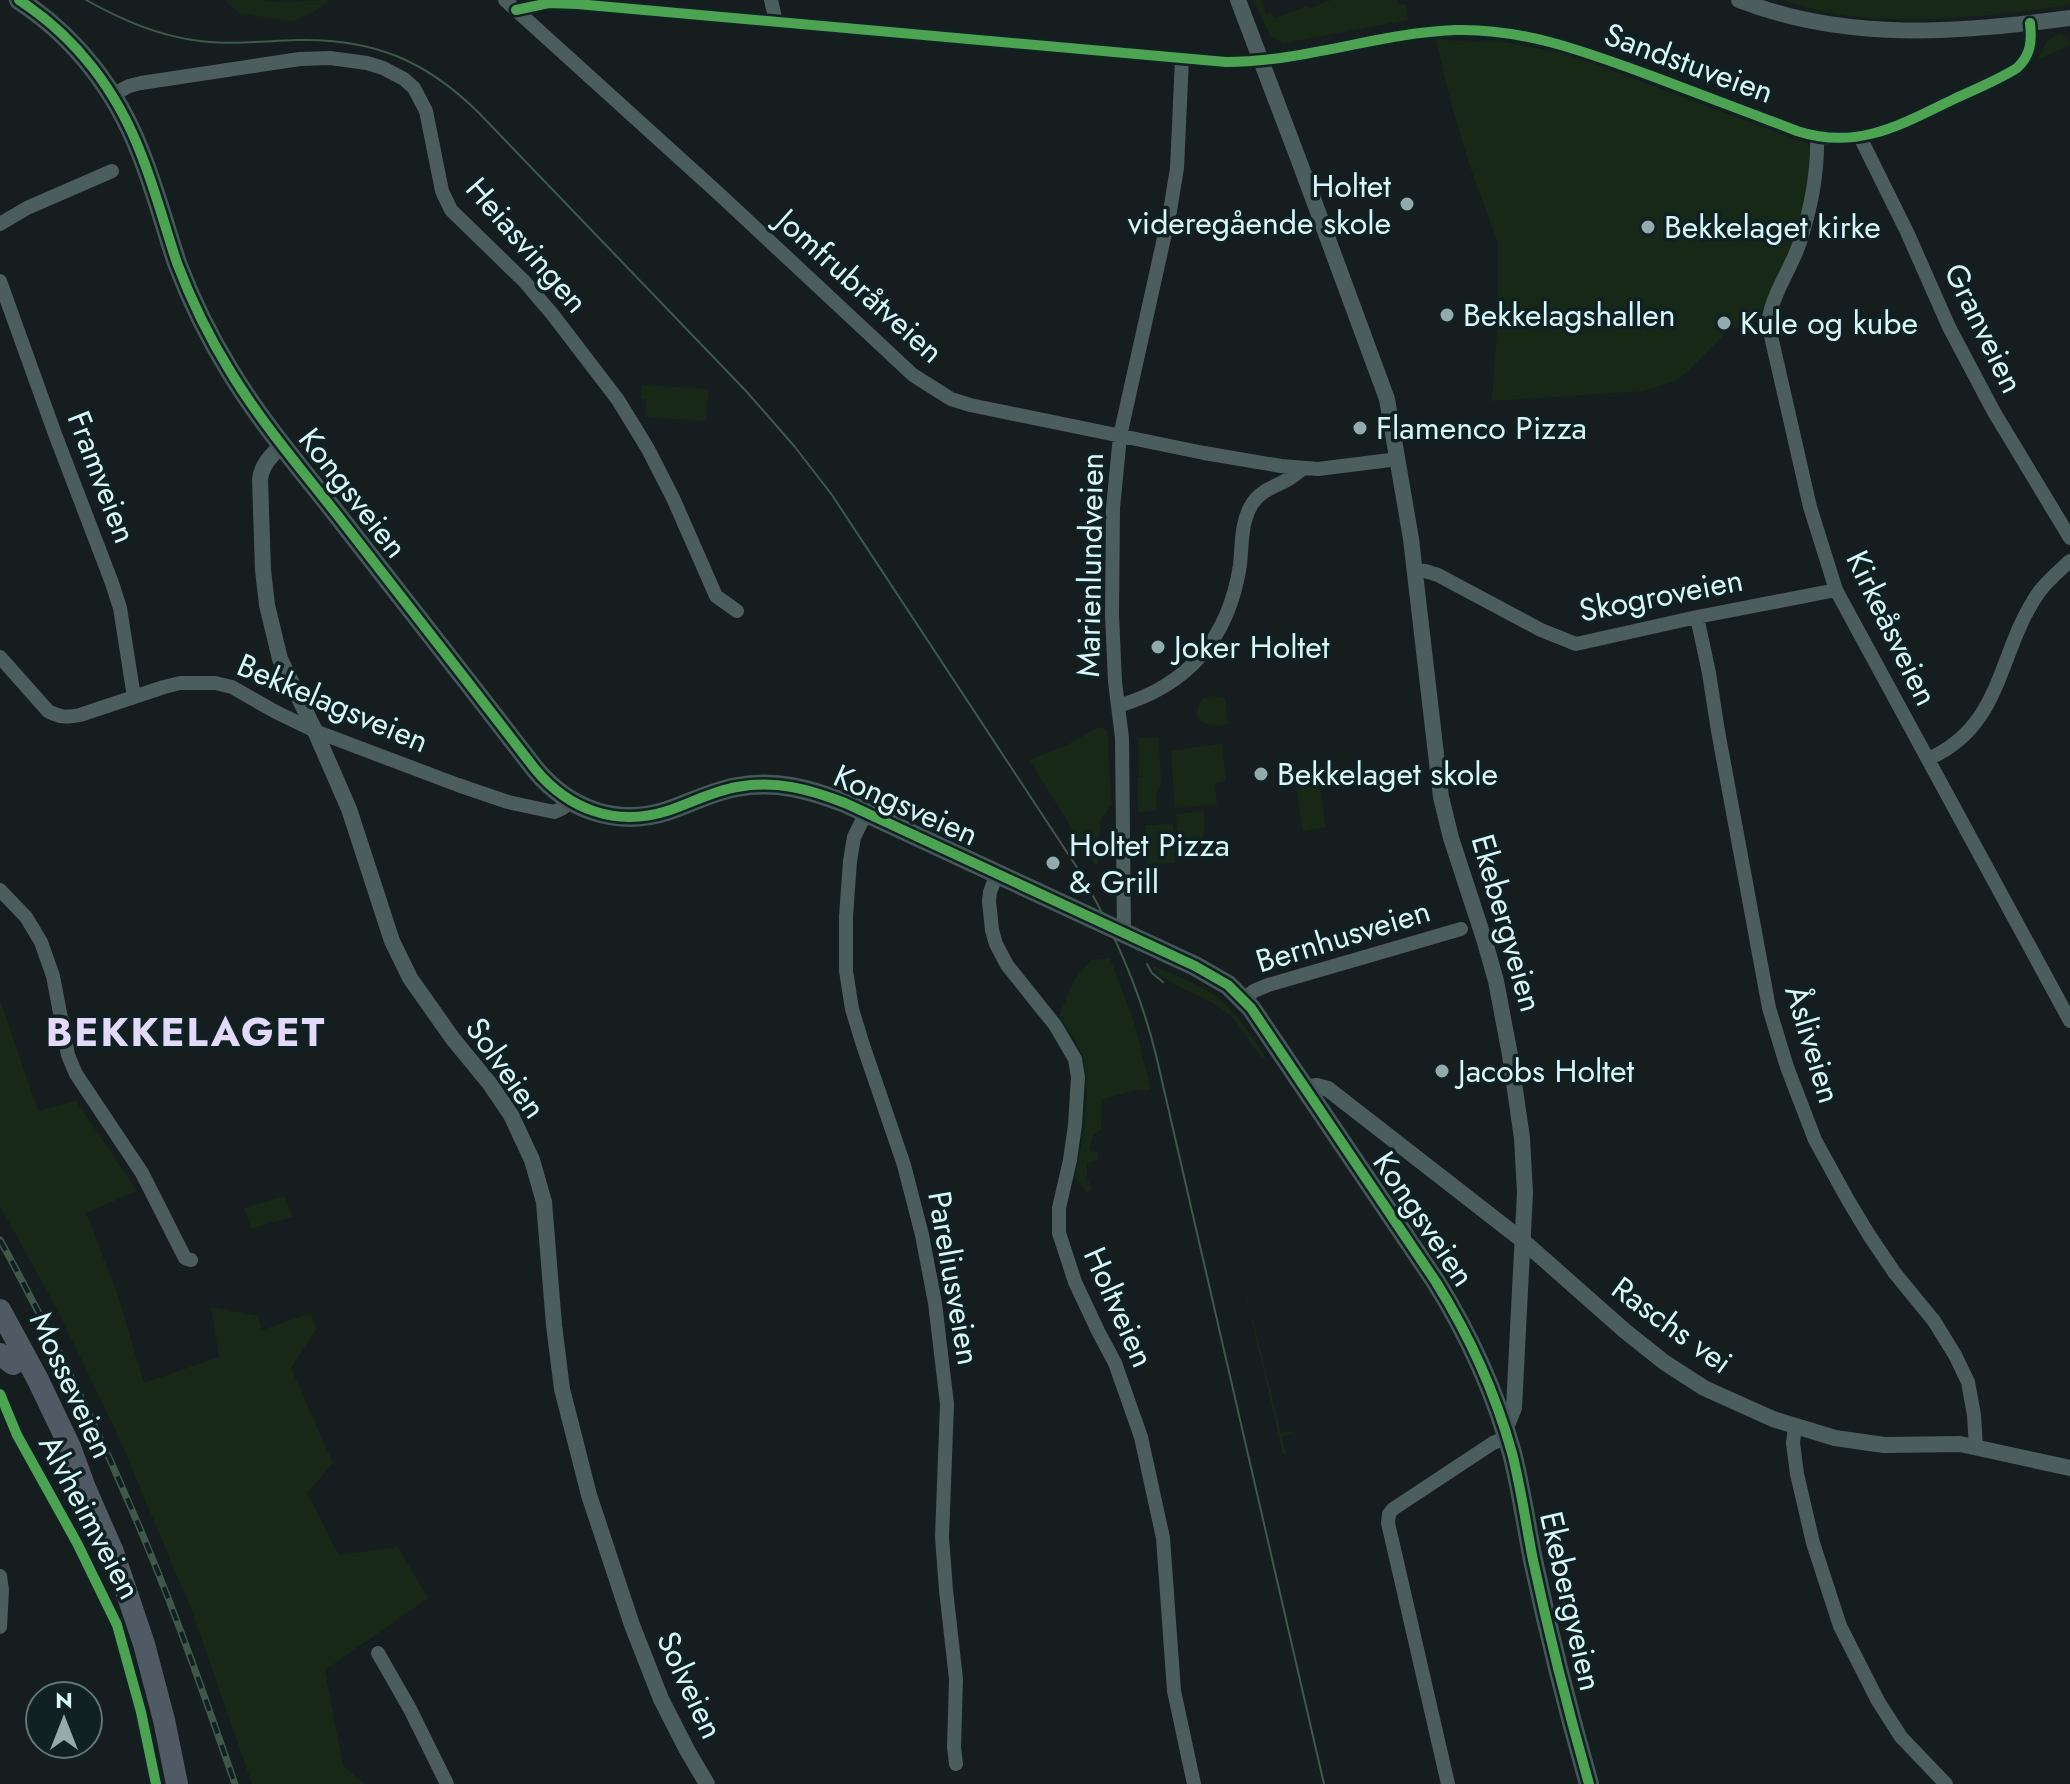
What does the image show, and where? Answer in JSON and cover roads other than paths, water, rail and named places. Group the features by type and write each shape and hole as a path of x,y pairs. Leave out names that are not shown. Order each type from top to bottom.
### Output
{"highway":[{"name":"Mosseveien","path":"0,1310 70,1447 113,1552 144,1644 177,1784"},
{"name":"Mosseveien","path":"0,1341 59,1453 85,1488"}],"main road":[{"name":"Kongsveien","path":"19,0 47,20 78,50 112,95 139,148 178,266 229,370 282,445 552,787 570,801 603,815 631,817 670,810 725,789 747,785 779,784 815,791 1209,973 1228,985 1263,1024 1453,1310 1483,1371 1506,1434"},
{"name":"Ekebergveien","path":"1506,1434 1589,1784"}],"street":[{"path":"771,0 776,22"},
{"name":"Ekebergveien","path":"1238,0 1384,387 1391,413 1415,571 1441,797 1490,958 1510,1055 1525,1172 1514,1408 1506,1434"},
{"path":"1739,0 1795,19 1865,30 1955,30 2070,18"},
{"name":"Sandstuveien","path":"510,5 577,4 1226,62 1290,58 1426,33 1457,30 1498,32 1569,47 1817,137 1844,139 1883,131 2017,68 2031,46 2030,23"},
{"name":"Jomfrubråtveien","path":"510,5 870,335 923,382 951,399 1204,453 1302,469 1329,469 1398,459"},
{"name":"Heiasvingen","path":"112,95 141,83 317,58 367,63 404,79 414,88 426,111 436,170 451,210 534,292 618,400 648,449 716,596 737,611"},
{"name":"Marienlundveien","path":"1124,934 1122,738 1115,682 1112,615 1113,508 1120,436 1177,168 1182,59"},
{"name":"Kirkeåsveien","path":"1817,137 1815,177 1807,218 1769,318 1810,507 1836,590 2070,1021"},
{"name":"Granveien","path":"1860,137 1949,327 1994,412 2070,538"},
{"path":"0,224 27,208 112,171"},
{"name":"Framveien","path":"0,281 112,583 120,608 134,697"},
{"name":"Solveien","path":"282,445 263,468 260,479 263,570 274,638 284,669 349,809 392,941 410,978 511,1115 532,1160 544,1202 562,1389 589,1495 632,1625 661,1699 707,1784"},
{"path":"1118,706 1163,686 1192,665 1213,642 1231,606 1245,524 1252,503 1264,491 1291,479 1302,469"},
{"path":"1928,759 1943,753 1967,735 1982,716 2031,606 2048,581 2070,561"},
{"name":"Skogroveien","path":"1415,571 1438,575 1541,630 1576,644 1836,590"},
{"name":"Åsliveien","path":"1697,617 1769,1008 1787,1067 1815,1140 1852,1208 1894,1272 1934,1321 1962,1368 1973,1407 1976,1447"},
{"name":"Bekkelagsveien","path":"0,657 48,711 58,716 80,715 180,683 215,683 232,687 315,731 508,802 554,812 570,801"},
{"name":"Pareliusveien","path":"866,813 854,837 850,861 845,930 846,971 852,1009 904,1165 935,1303 947,1404 942,1537 956,1679 956,1764"},
{"name":"Holtveien","path":"997,874 989,901 996,944 1007,965 1055,1025 1075,1059 1078,1077 1075,1125 1059,1208 1059,1233 1075,1282 1115,1363 1141,1437 1163,1538 1174,1691 1194,1784"},
{"path":"0,890 26,917 41,942 53,976 68,1055 76,1074 142,1173 185,1258 191,1260"},
{"name":"Bernhusveien","path":"1243,999 1268,985 1461,929"},
{"name":"Raschs vei","path":"1305,1088 1317,1086 1328,1089 1522,1240 1625,1331 1677,1371 1718,1395 1795,1427 1835,1438 1870,1444 1960,1444 2070,1468"},
{"path":"1795,1427 1793,1443 1803,1501 1840,1626 1878,1701 1901,1737 1946,1784"},
{"path":"1448,1784 1388,1523 1389,1514 1506,1434"},
{"path":"0,1576 0,1627"},
{"path":"378,1653 447,1784"}],"tram line":[{"path":"86,0 155,31 200,41 324,40 373,48 417,66 438,79 478,112 746,391 832,495 1078,869 1102,913 1133,983 1156,1055 1324,1784"},
{"path":"1147,964 1163,982"}],"railway":[{"path":"0,1240 77,1389 130,1504 181,1633 235,1784"}],"place":[{"name":"Holtet videregående skole","path":"1407,204"},
{"name":"Bekkelaget kirke","path":"1648,227"},
{"name":"Bekkelagshallen","path":"1447,315"},
{"name":"Kule og kube","path":"1724,323"},
{"name":"Flamenco Pizza","path":"1360,428"},
{"name":"Joker Holtet","path":"1158,647"},
{"name":"Bekkelaget skole","path":"1261,774"},
{"name":"Holtet Pizza & Grill","path":"1053,863"},
{"name":"Jacobs Holtet","path":"1442,1071"}],"district":[{"name":"BEKKELAGET","path":"186,1032"}]}
